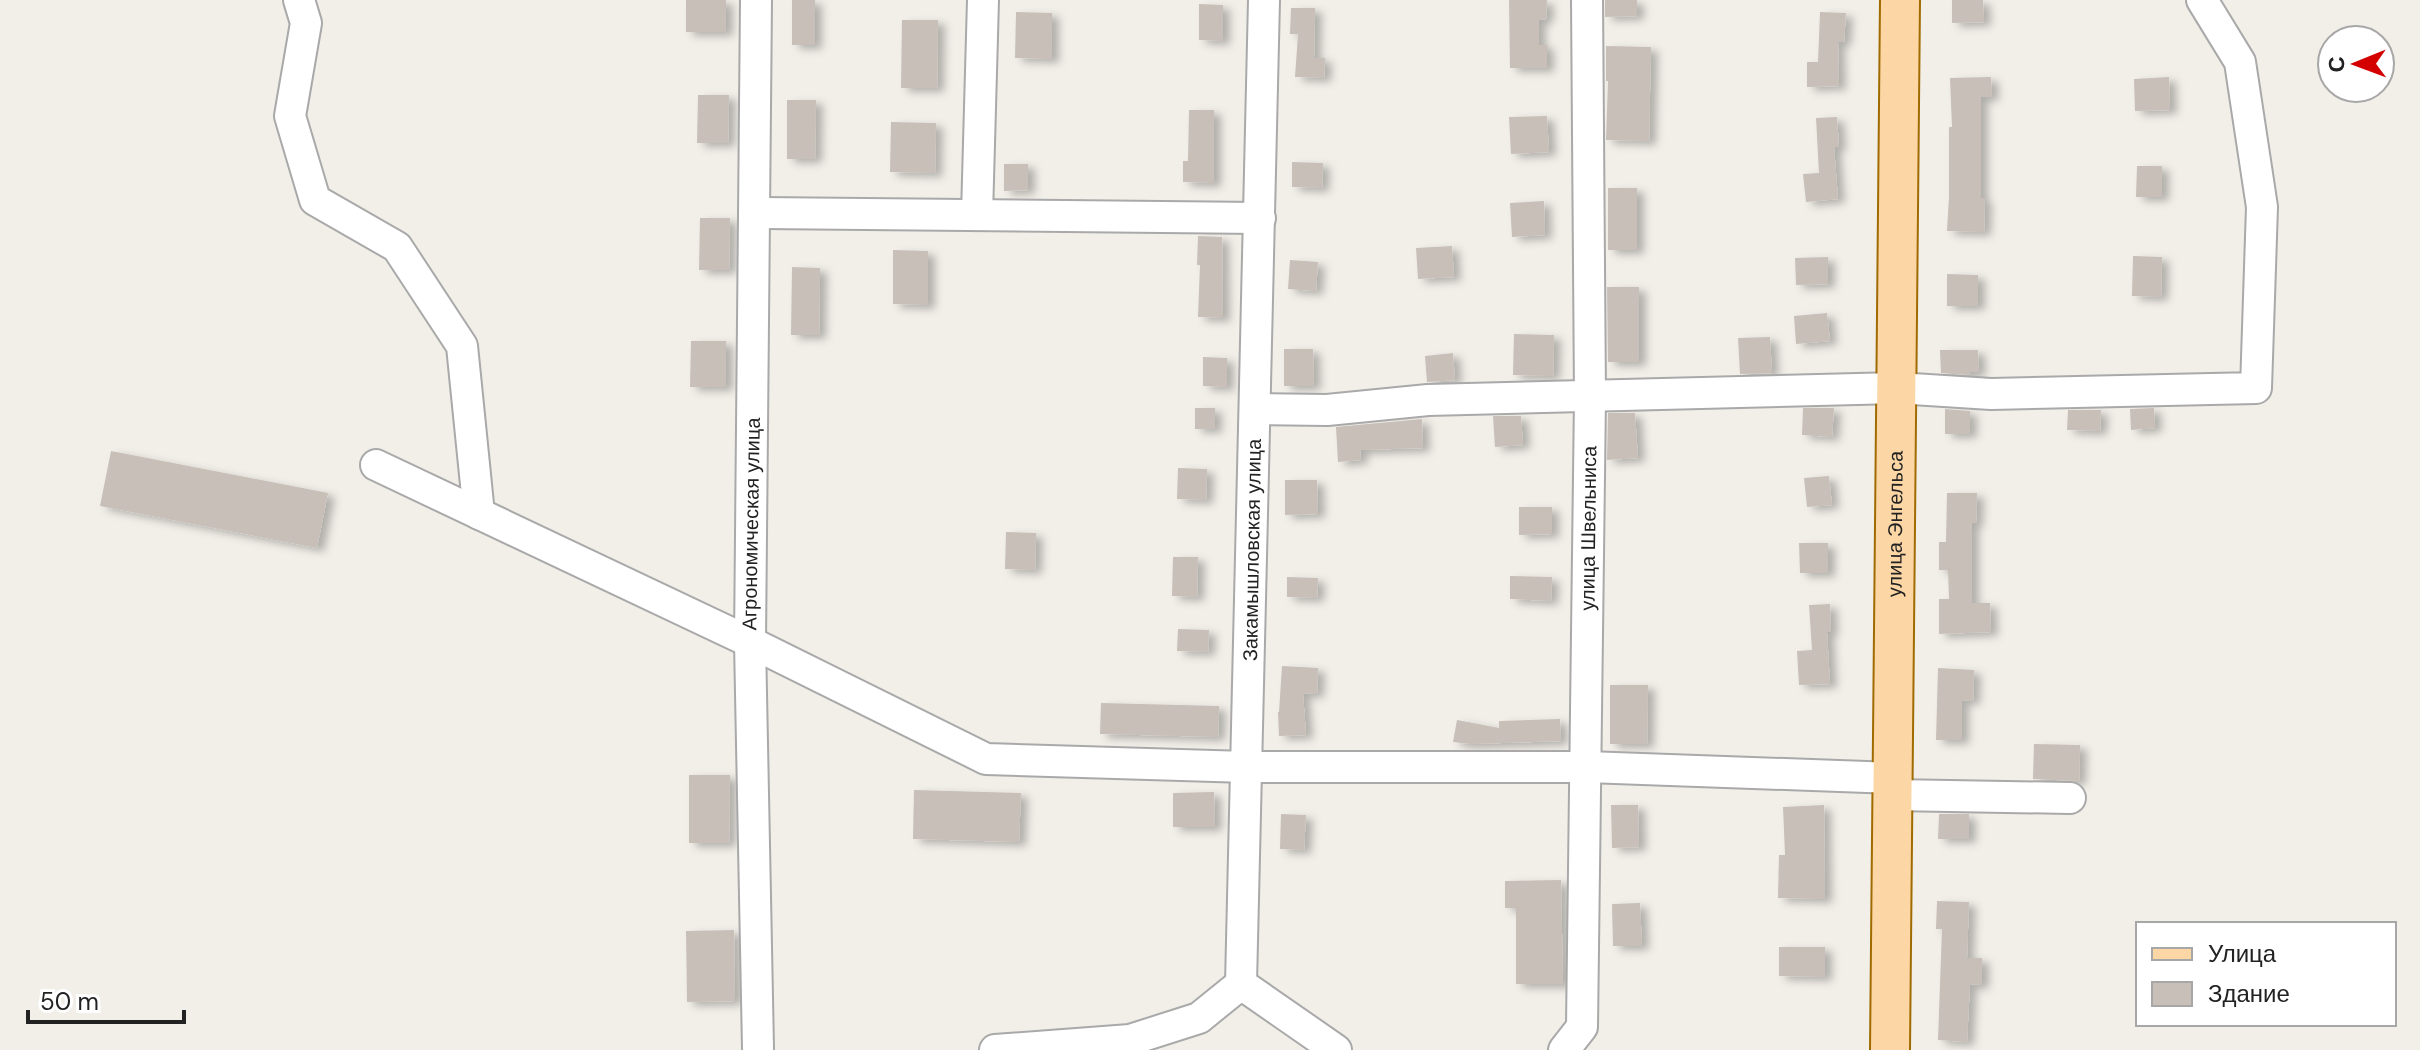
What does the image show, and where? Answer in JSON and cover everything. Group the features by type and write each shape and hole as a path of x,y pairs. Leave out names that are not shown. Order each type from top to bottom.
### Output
{"main road":[{"name":"улица Энгельса","path":"1890,1050 1900,0"}],"street":[{"path":"299,0 306,23 290,116 315,200 397,247 462,346 479,514"},
{"name":"Агрономическая улица","path":"756,0 750,642 758,1048"},
{"path":"977,215 983,0"},
{"name":"Закамышловская улица","path":"1241,984 1264,0"},
{"name":"улица Швельниса","path":"1564,1050 1582,1027 1590,397 1587,0"},
{"path":"1255,409 1327,410 1428,400 1897,388 1991,394 2256,388 2262,207 2240,62 2202,0"},
{"path":"754,213 1260,218"},
{"path":"376,465 750,642 986,759 1247,767 1587,767 2070,798"},
{"path":"995,1050 1130,1040 1199,1018 1241,984 1336,1050"}],"building":[{"path":"686,0 726,0 726,32 686,32"},
{"path":"792,0 815,0 815,45 792,45"},
{"path":"1509,0 1547,0 1546,19 1539,20 1539,45 1547,45 1547,68 1510,68"},
{"path":"1605,0 1637,0 1637,16 1605,17"},
{"path":"1952,0 1983,0 1984,22 1952,23"},
{"path":"1199,4 1223,5 1223,41 1199,40"},
{"path":"1291,8 1315,8 1314,58 1325,58 1324,78 1295,77 1298,34 1290,34"},
{"path":"1016,12 1052,13 1052,59 1015,58"},
{"path":"1820,12 1846,13 1844,42 1838,42 1839,86 1807,87 1807,62 1818,62"},
{"path":"902,20 938,20 937,88 901,88"},
{"path":"1606,46 1651,47 1649,141 1606,140"},
{"path":"1991,77 1992,97 1981,97 1984,232 1947,231 1949,127 1952,127 1950,78"},
{"path":"2169,77 2170,110 2135,111 2134,79"},
{"path":"698,95 729,95 728,143 697,143"},
{"path":"787,100 816,100 815,159 787,159"},
{"path":"1189,110 1214,110 1214,183 1183,182 1183,161 1188,161"},
{"path":"1547,116 1549,152 1511,154 1509,117"},
{"path":"1837,117 1839,147 1834,147 1838,199 1806,202 1803,174 1819,173 1816,118"},
{"path":"891,122 936,123 935,173 890,172"},
{"path":"1292,162 1323,163 1322,188 1292,187"},
{"path":"1004,164 1028,164 1028,190 1004,191"},
{"path":"2137,166 2162,166 2162,197 2136,197"},
{"path":"1608,188 1637,188 1637,250 1608,250"},
{"path":"1544,201 1545,235 1512,237 1510,203"},
{"path":"700,218 730,218 729,270 699,270"},
{"path":"1198,236 1222,237 1223,318 1198,317"},
{"path":"1452,246 1454,277 1418,279 1416,248"},
{"path":"893,250 928,251 928,305 893,304"},
{"path":"2133,256 2162,257 2161,297 2132,296"},
{"path":"1828,257 1828,284 1796,285 1795,258"},
{"path":"1290,260 1318,262 1316,291 1288,289"},
{"path":"792,267 820,268 819,335 791,335"},
{"path":"1947,274 1978,275 1978,306 1947,306"},
{"path":"1607,287 1639,287 1639,362 1608,362"},
{"path":"1827,313 1830,341 1796,344 1794,316"},
{"path":"1514,334 1554,335 1553,376 1513,375"},
{"path":"1770,337 1772,373 1740,374 1738,338"},
{"path":"691,341 726,341 726,387 690,387"},
{"path":"1284,349 1313,349 1314,386 1284,386"},
{"path":"1940,350 1978,350 1979,372 1970,372 1970,375 1941,373"},
{"path":"1453,353 1455,380 1427,382 1425,356"},
{"path":"1203,357 1227,358 1227,387 1203,386"},
{"path":"1195,408 1215,408 1215,429 1195,429"},
{"path":"1803,408 1834,408 1832,437 1802,435"},
{"path":"2154,408 2155,428 2131,430 2130,409"},
{"path":"1945,409 1970,411 1970,434 1945,434"},
{"path":"2068,410 2101,410 2100,431 2067,430"},
{"path":"1608,413 1635,413 1638,458 1607,460"},
{"path":"1493,416 1521,416 1523,445 1495,447"},
{"path":"1422,419 1423,448 1360,450 1361,460 1338,462 1336,427"},
{"path":"111,451 328,493 317,548 100,506"},
{"path":"1178,468 1207,469 1206,500 1177,499"},
{"path":"1829,476 1832,505 1807,507 1804,478"},
{"path":"1285,480 1317,480 1318,514 1285,515"},
{"path":"1947,493 1977,493 1976,523 1972,523 1972,603 1990,603 1991,632 1939,634 1939,599 1949,599 1948,570 1939,570 1939,542 1946,542"},
{"path":"1519,507 1552,507 1552,534 1519,535"},
{"path":"1006,532 1036,533 1035,570 1005,569"},
{"path":"1799,543 1828,543 1828,573 1800,573"},
{"path":"1173,557 1198,557 1197,597 1172,596"},
{"path":"1510,576 1552,577 1551,601 1510,599"},
{"path":"1287,577 1318,578 1317,598 1287,597"},
{"path":"1830,604 1831,632 1827,632 1830,684 1799,685 1797,651 1812,650 1809,605"},
{"path":"1178,629 1209,630 1208,652 1177,651"},
{"path":"1282,666 1318,668 1317,694 1303,693 1306,735 1279,736"},
{"path":"1938,668 1974,670 1973,701 1962,700 1962,740 1936,740"},
{"path":"1610,685 1648,685 1647,744 1610,744"},
{"path":"1101,703 1219,706 1218,737 1100,734"},
{"path":"1560,719 1561,741 1453,742 1457,720 1499,728 1499,721"},
{"path":"2034,744 2080,745 2079,781 2033,779"},
{"path":"689,775 730,775 729,843 689,843"},
{"path":"914,790 1021,793 1019,842 913,839"},
{"path":"1214,792 1215,827 1173,827 1173,793"},
{"path":"1611,805 1638,805 1639,847 1612,848"},
{"path":"1824,805 1825,899 1778,898 1779,855 1785,855 1783,807"},
{"path":"1281,814 1306,815 1304,850 1280,849"},
{"path":"1939,814 1969,814 1969,839 1938,839"},
{"path":"1561,880 1563,984 1516,984 1516,908 1505,908 1505,881"},
{"path":"1937,901 1969,902 1967,958 1982,958 1982,985 1970,984 1967,1042 1938,1040 1942,929 1936,929"},
{"path":"1640,903 1642,946 1613,946 1612,904"},
{"path":"734,930 735,1001 687,1002 686,931"},
{"path":"1779,947 1825,947 1825,977 1779,976"}]}
